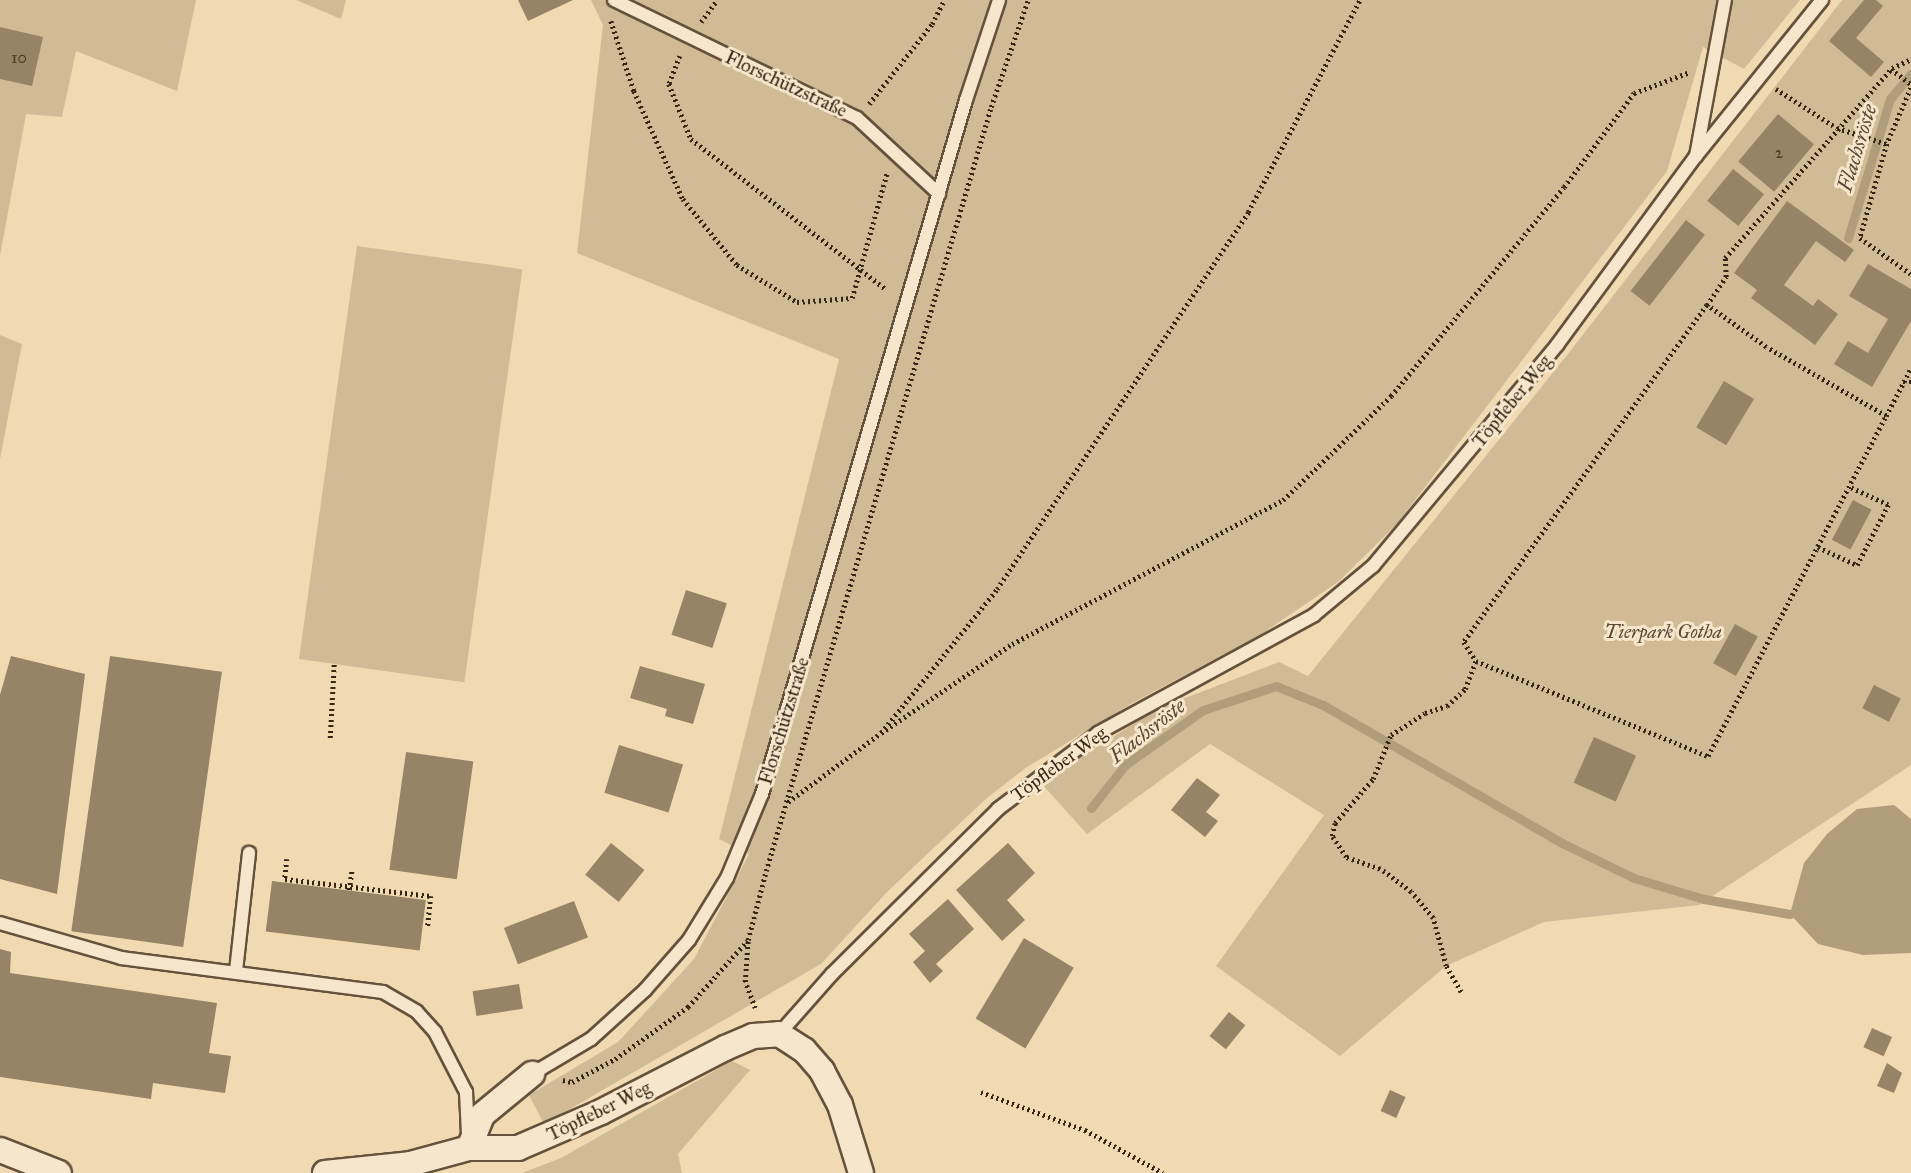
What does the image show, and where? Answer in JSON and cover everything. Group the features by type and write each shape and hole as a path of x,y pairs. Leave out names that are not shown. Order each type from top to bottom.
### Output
{"street":[{"name":"Töpfleber Weg","path":"325,1173 410,1164 469,1148 518,1149 601,1112 725,1048 753,1036 779,1034"},
{"path":"779,1034 804,1050 822,1071 840,1105 861,1173"},
{"name":"Florschützstraße","path":"469,1148 482,1115 532,1074"},
{"path":"0,1150 59,1173"}],"lane":[{"name":"Florschützstraße","path":"614,0 687,39 810,92 857,118 939,194"},
{"name":"Florschützstraße","path":"532,1074 592,1039 645,990 689,940 727,878 762,794 999,0"},
{"name":"Töpfleber Weg","path":"1696,156 1725,0"},
{"name":"Töpfleber Weg","path":"779,1034 832,974 998,809 1098,733 1314,615 1373,566 1557,345 1696,156 1822,0"},
{"path":"236,971 249,853"},
{"path":"0,923 121,958 383,992 417,1012 435,1032 466,1092 469,1148"}],"path":[{"path":"717,0 687,39 668,84 691,139 907,305"},
{"path":"857,118 932,24 944,0"},
{"path":"779,1034 750,1003 745,982 748,940 991,107 1028,0"},
{"path":"881,733 997,589 1233,234 1360,0"},
{"path":"608,13 634,91 683,200 737,265 797,302 852,298 893,152"},
{"path":"1911,59 1891,69 1725,258 1726,277 1707,305 1464,642 1476,661 1708,756 1911,368"},
{"path":"787,803 881,733 1012,645 1283,500 1391,396 1564,187 1634,93 1712,64"},
{"path":"1891,69 1911,86 1887,144 1860,238 1911,274"},
{"path":"1760,79 1837,128 1887,144"},
{"path":"1707,305 1766,347 1886,416"},
{"path":"1903,382 1911,382"},
{"path":"1818,547 1857,565 1888,505 1849,487"},
{"path":"1461,992 1446,966 1433,918 1411,891 1380,869 1346,857 1332,836 1335,823 1373,779 1391,735 1425,713 1447,706 1465,690 1476,661"},
{"path":"330,738 334,664"},
{"path":"287,859 285,879 431,896 428,926"},
{"path":"349,888 352,869"},
{"path":"532,1074 572,1082 615,1059 688,1007 748,940"},
{"path":"981,1091 1085,1130 1163,1173"}],"green space":[{"path":"0,0 196,0 177,91 76,51 62,117 26,114 0,256"},
{"path":"296,0 346,0 341,19"},
{"path":"591,0 1800,0 1744,69 1703,47 1667,171 1396,525 1338,582 1260,635 1136,701 1027,767 988,797 888,891 821,964 544,1124 529,1095 618,1042 694,959 749,854 719,839 839,359 577,253 603,25"},
{"name":"Tierpark Gotha","path":"1842,0 1911,0 1911,765 1699,905 1544,922 1446,966 1340,1056 1216,966 1324,815 1210,744 1087,834 1040,782 1159,708 1279,662 1308,676 1568,354"},
{"path":"357,246 522,269 464,682 299,659"},
{"path":"0,335 22,344 0,459"},
{"path":"732,1061 750,1070 678,1154 682,1173 522,1173 561,1158"}],"shaded area":[{"path":"1894,805 1911,819 1911,953 1863,955 1818,944 1790,914 1804,863 1827,834 1857,809"}],"building":[{"path":"518,0 573,0 528,21"},
{"path":"1864,0 1876,0 1883,6 1856,38 1884,62 1871,77 1829,41"},
{"path":"0,27 43,37 32,86 0,79"},
{"path":"1778,114 1814,144 1774,192 1738,161"},
{"path":"1733,169 1764,194 1738,226 1707,201"},
{"path":"1787,201 1854,250 1845,262 1816,241 1784,285 1813,306 1818,299 1838,314 1815,345 1751,298 1757,290 1734,273"},
{"path":"1686,220 1705,235 1650,306 1631,291"},
{"path":"1868,264 1911,289 1911,321 1872,387 1834,364 1848,341 1868,353 1888,319 1849,296"},
{"path":"1724,381 1754,399 1726,445 1696,427"},
{"path":"1853,500 1872,510 1850,550 1832,540"},
{"path":"686,590 727,603 712,648 671,635"},
{"path":"1735,624 1758,637 1736,676 1713,663"},
{"path":"11,656 85,674 57,894 0,879 0,695"},
{"path":"110,656 222,672 183,947 71,931"},
{"path":"640,666 705,684 693,724 665,716 667,709 630,698"},
{"path":"1874,685 1901,699 1889,722 1862,708"},
{"path":"1594,737 1636,756 1616,801 1574,783"},
{"path":"619,745 683,765 668,812 604,793"},
{"path":"406,752 473,761 457,879 389,870"},
{"path":"1197,778 1220,795 1206,812 1218,821 1205,837 1171,810"},
{"path":"611,843 644,870 619,902 585,875"},
{"path":"1008,843 1035,873 1007,900 1025,920 1002,941 956,890"},
{"path":"272,881 426,900 420,951 266,932"},
{"path":"948,899 974,929 936,964 943,971 930,983 913,962 925,951 909,934"},
{"path":"574,901 588,937 518,964 504,928"},
{"path":"1024,938 1074,968 1025,1048 976,1019"},
{"path":"0,949 11,952 10,973 217,1003 209,1053 231,1056 225,1093 153,1083 151,1099 0,1077"},
{"path":"519,984 523,1009 476,1016 473,991"},
{"path":"1229,1012 1245,1025 1226,1049 1209,1036"},
{"path":"1872,1028 1892,1037 1884,1056 1863,1047"},
{"path":"1887,1063 1902,1073 1894,1093 1877,1086"},
{"path":"1390,1090 1406,1097 1396,1118 1381,1111"}],"waterway":[{"name":"Flachsröste","path":"1848,238 1890,99 1911,74"},
{"path":"1091,808 1125,765 1203,710 1276,686 1323,705 1562,843 1634,878 1704,899 1790,914"}]}
